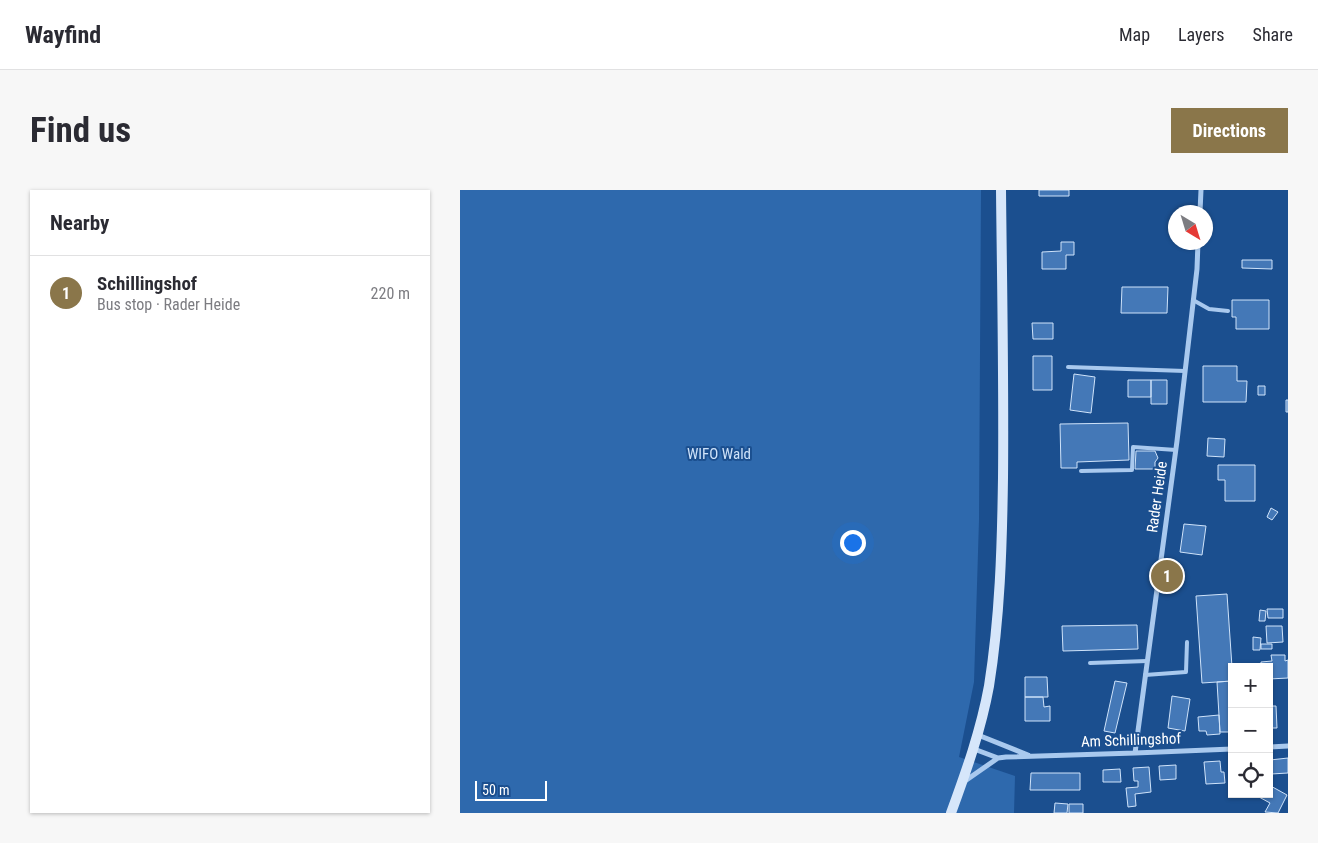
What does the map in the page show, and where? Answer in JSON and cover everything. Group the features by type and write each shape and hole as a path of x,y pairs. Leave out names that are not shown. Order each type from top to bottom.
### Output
{"main road":[{"path":"950,813 978,735 988,688 996,635 1002,565 1001,190"}],"street":[{"path":"1200,205 1201,190"},
{"name":"Rader Heide","path":"1135,754 1176,450 1197,250"},
{"name":"Am Schillingshof","path":"978,735 1031,756"},
{"path":"1273,747 1288,746"},
{"name":"Am Schillingshof","path":"973,749 998,758 1135,754 1228,748"},
{"path":"962,784 998,758"}],"lane":[{"path":"1193,300 1209,309 1228,311"},
{"path":"1068,368 1185,371"},
{"path":"1081,471 1132,470 1133,447 1176,450"},
{"path":"1145,675 1186,672 1187,642"},
{"path":"1090,662 1147,661"}],"green space":[{"name":"WIFO Wald","path":"460,190 981,190 979,520 974,682 959,757 1015,776 1014,813 460,813"}],"building":[{"path":"1039,190 1069,190 1069,196 1039,196"},
{"path":"1061,242 1074,242 1074,255 1066,255 1066,269 1042,269 1042,252 1061,251"},
{"path":"1242,260 1272,260 1272,269 1242,268"},
{"path":"1122,287 1168,287 1167,313 1121,313"},
{"path":"1232,300 1269,300 1269,329 1236,329 1236,317 1232,317"},
{"path":"1032,323 1053,323 1053,339 1033,339"},
{"path":"1033,356 1052,356 1052,390 1033,390"},
{"path":"1203,366 1237,366 1237,381 1247,381 1246,402 1203,402"},
{"path":"1074,374 1095,377 1091,413 1070,410"},
{"path":"1128,380 1151,380 1151,397 1128,397"},
{"path":"1151,380 1167,380 1167,404 1151,404"},
{"path":"1258,386 1265,386 1265,395 1258,395"},
{"path":"1286,400 1288,400 1288,412 1286,412"},
{"path":"1128,423 1129,460 1077,462 1077,468 1061,468 1060,424"},
{"path":"1208,438 1225,439 1224,457 1207,456"},
{"path":"1136,451 1155,451 1158,458 1155,462 1155,469 1135,469"},
{"path":"1218,465 1255,465 1255,501 1225,501 1225,480 1218,480"},
{"path":"1271,508 1278,512 1272,520 1267,517"},
{"path":"1184,524 1206,526 1202,555 1180,552"},
{"path":"1227,594 1232,663 1228,663 1228,681 1202,683 1196,596"},
{"path":"1267,609 1283,609 1283,618 1268,618"},
{"path":"1260,610 1266,611 1265,621 1259,621"},
{"path":"1137,625 1138,649 1063,651 1062,626"},
{"path":"1266,626 1282,626 1283,642 1267,643"},
{"path":"1253,637 1261,638 1260,650 1253,650"},
{"path":"1261,644 1272,644 1272,649 1261,649"},
{"path":"1271,655 1285,655 1285,661 1288,660 1288,678 1273,679 1273,663 1261,663 1272,661"},
{"path":"1025,677 1047,677 1048,697 1025,697"},
{"path":"1115,681 1127,683 1115,733 1104,731"},
{"path":"1228,681 1228,732 1220,732 1217,682"},
{"path":"1172,696 1190,699 1185,731 1168,728"},
{"path":"1025,697 1043,697 1044,707 1050,706 1050,721 1025,721"},
{"path":"1273,706 1276,706 1277,728 1273,728"},
{"path":"1219,715 1220,734 1207,735 1206,731 1199,731 1198,717"},
{"path":"1288,758 1288,773 1273,774 1273,760"},
{"path":"1220,761 1225,783 1206,784 1204,762"},
{"path":"1176,765 1176,779 1160,780 1159,766"},
{"path":"1149,767 1151,792 1135,794 1136,806 1128,807 1126,788 1138,787 1138,781 1134,781 1133,768"},
{"path":"1120,769 1121,782 1103,782 1103,770"},
{"path":"1031,773 1080,773 1080,790 1030,790"},
{"path":"1273,787 1287,795 1278,813 1265,812 1270,803 1261,798 1273,798"},
{"path":"1055,803 1068,804 1067,813 1054,813"},
{"path":"1069,804 1083,804 1083,813 1069,813"}],"place":[{"name":"Schillingshof","path":"1167,576"}]}
